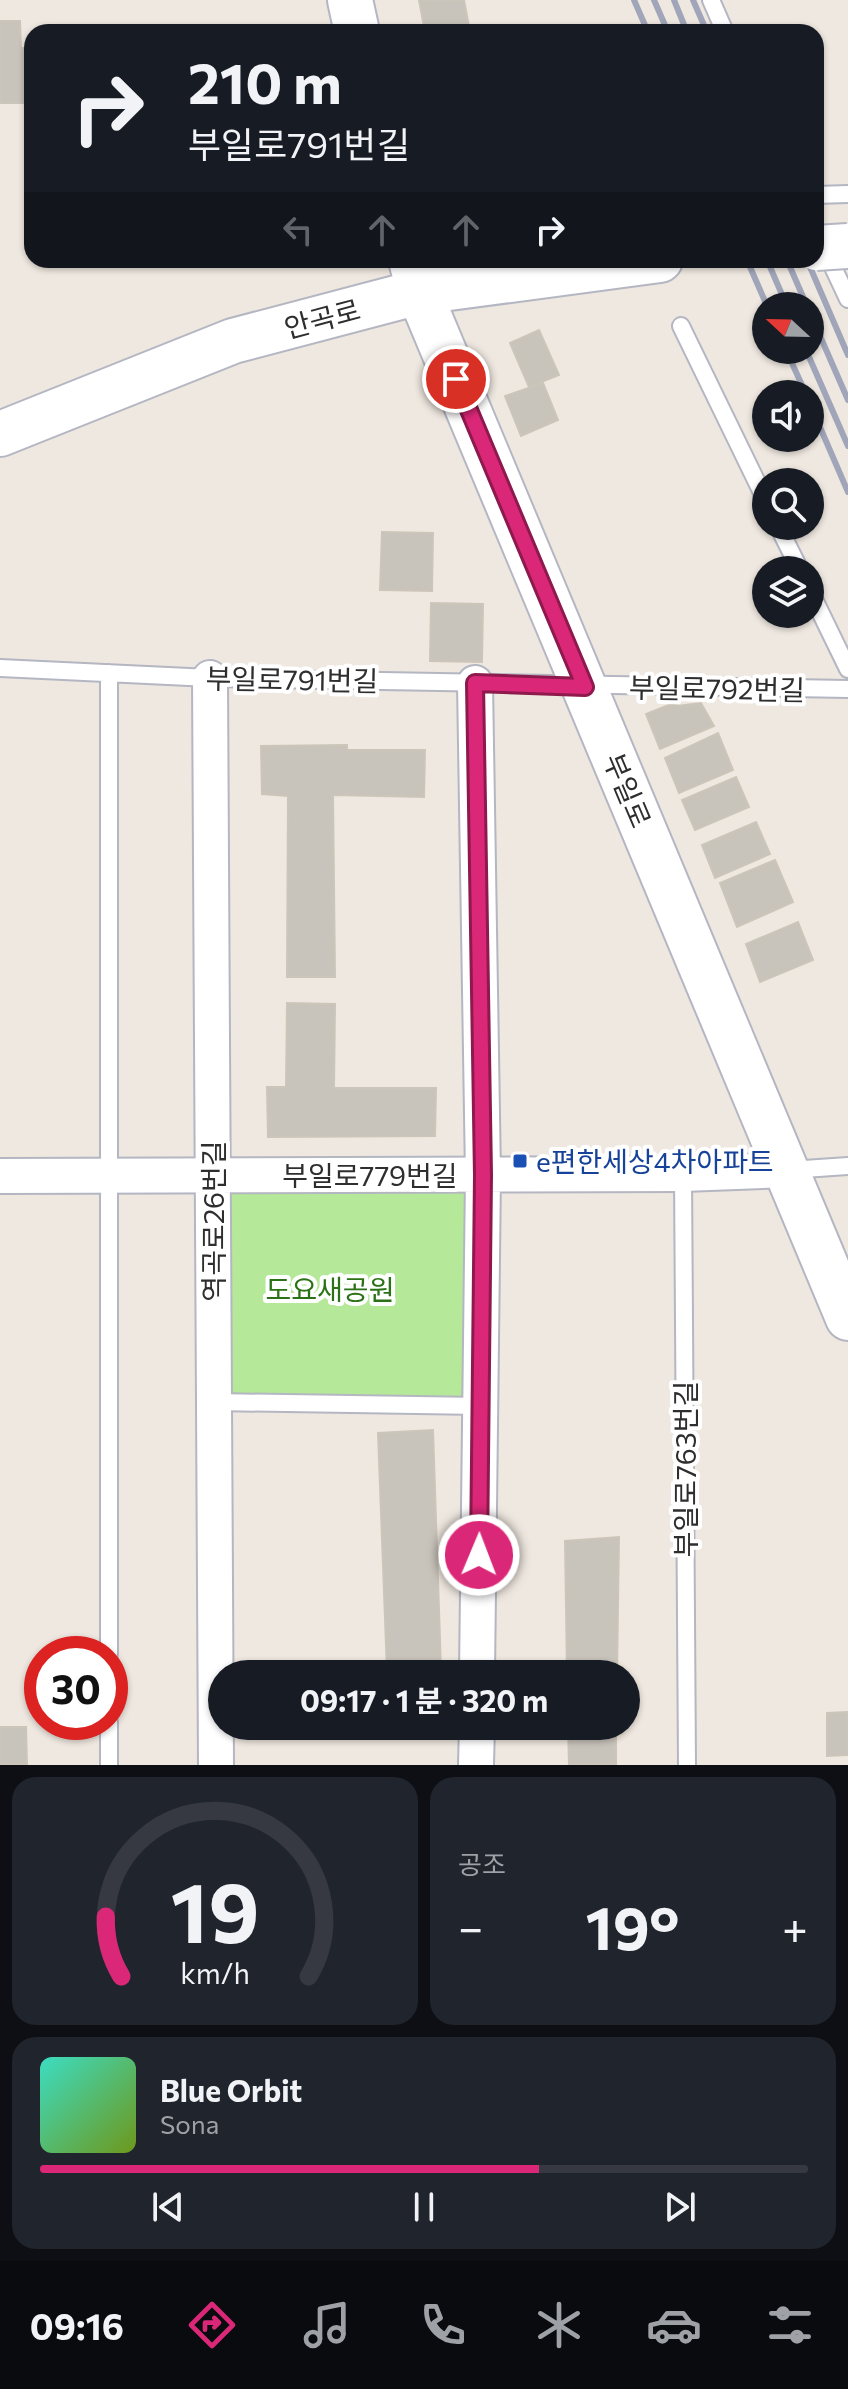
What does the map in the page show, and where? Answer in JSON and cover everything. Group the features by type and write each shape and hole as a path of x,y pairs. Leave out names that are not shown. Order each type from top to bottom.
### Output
{"street":[{"path":"350,0 355,24"},
{"path":"824,248 848,246"},
{"name":"안곡로","path":"0,434 233,341 415,276 538,268"},
{"name":"부일로","path":"415,276 848,1318"},
{"name":"역곡로26번길","path":"210,678 216,1765"},
{"path":"475,683 483,1175 477,1660"},
{"name":"부일로779번길","path":"0,1176 683,1174 787,1170"},
{"path":"476,1765 477,1740"}],"lane":[{"path":"711,0 722,24"},
{"path":"824,195 848,194"},
{"path":"824,247 848,299"},
{"path":"681,326 752,472"},
{"path":"824,620 848,669"},
{"name":"부일로791번길","path":"0,668 210,678 585,687"},
{"path":"109,673 106,1175 109,1636"},
{"name":"부일로792번길","path":"585,687 848,689"},
{"path":"787,1170 848,1166"},
{"name":"부일로763번길","path":"683,1174 687,1765"},
{"path":"214,1402 481,1406"},
{"path":"109,1740 109,1765"}],"green space":[{"name":"도요새공원","path":"213,1174 483,1175 481,1406 214,1402"}],"building":[{"path":"419,0 464,0 468,24 424,24"},
{"path":"0,21 20,21 21,48 24,48 24,103 0,103"},
{"path":"539,330 559,375 529,387 510,343"},
{"path":"543,383 558,420 521,436 505,396"},
{"path":"382,532 433,533 432,591 380,590"},
{"path":"431,603 483,604 482,662 430,661"},
{"path":"676,702 677,706 701,703 714,726 660,749 646,714"},
{"path":"718,733 733,770 679,793 665,758"},
{"path":"347,745 347,750 425,750 424,797 333,795 335,977 287,977 288,796 262,794 261,746"},
{"path":"736,777 749,807 695,830 682,800"},
{"path":"756,822 770,854 715,878 702,845"},
{"path":"775,860 793,902 737,927 720,883"},
{"path":"798,922 813,960 760,982 746,944"},
{"path":"287,1003 335,1004 334,1088 436,1088 435,1136 268,1137 267,1087 286,1087"},
{"path":"433,1430 441,1660 387,1660 378,1433"},
{"path":"619,1537 617,1660 567,1660 565,1541"},
{"path":"848,1712 848,1755 827,1756 827,1713"},
{"path":"0,1727 24,1727 27,1765 0,1765"},
{"path":"568,1740 616,1740 616,1765 569,1765"}],"railway":[{"path":"634,0 644,24"},
{"path":"654,0 664,24"},
{"path":"674,0 684,24"},
{"path":"693,0 704,24"},
{"path":"750,268 761,292"},
{"path":"770,268 781,292"},
{"path":"790,268 801,292"},
{"path":"810,268 848,355"},
{"path":"824,345 848,400"},
{"path":"792,364 800,380"},
{"path":"812,364 848,446"},
{"path":"824,436 848,492"}],"place":[{"name":"e편한세상4차아파트","path":"520,1161"}],"route":[{"path":"456,379 585,687 475,683 483,1175 479,1555"}]}
